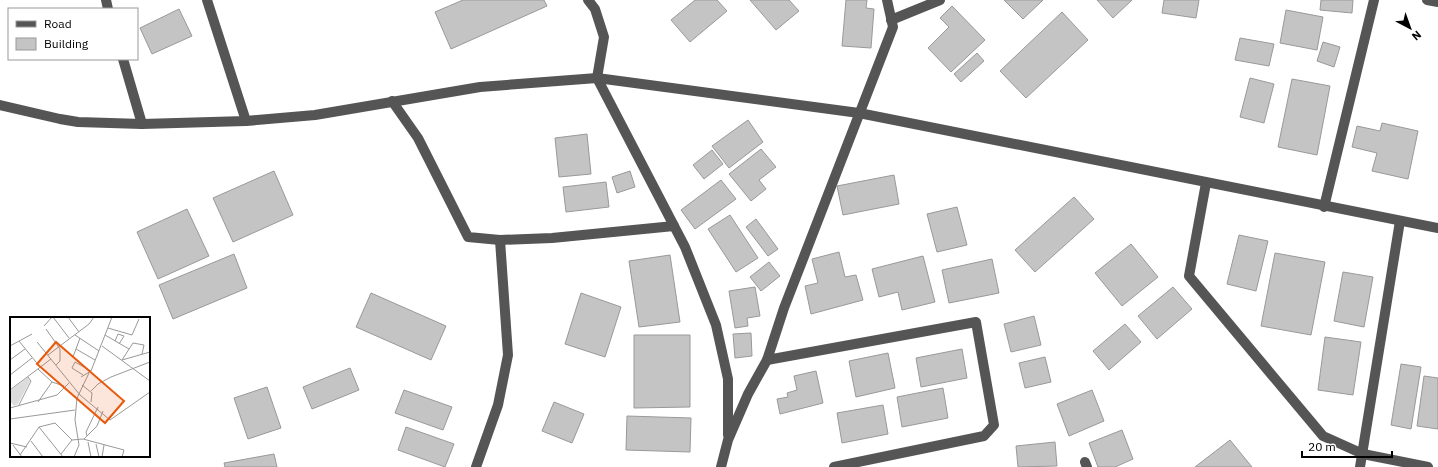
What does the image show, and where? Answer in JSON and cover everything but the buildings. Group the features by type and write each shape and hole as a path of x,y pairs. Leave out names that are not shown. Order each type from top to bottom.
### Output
{"street":[{"path":"207,0 246,121"},
{"path":"588,0 595,8 604,37 597,78 685,247 716,325 728,379 728,440"},
{"path":"721,467 728,440 748,394 767,360 784,308 892,28 887,0"},
{"path":"891,20 940,0"},
{"path":"1324,206 1374,0"},
{"path":"1427,0 1438,2"},
{"path":"123,60 142,124"},
{"path":"0,106 78,122 142,124 246,121 315,115 480,87 597,78 859,113 1438,228"},
{"path":"392,101 418,138 468,237 500,240 552,238 674,226"},
{"path":"1206,183 1189,276 1323,436 1363,454 1428,467"},
{"path":"1360,467 1400,221"},
{"path":"476,467 498,405 508,354 500,240"},
{"path":"767,360 976,322 994,425 984,436 834,467"}]}
